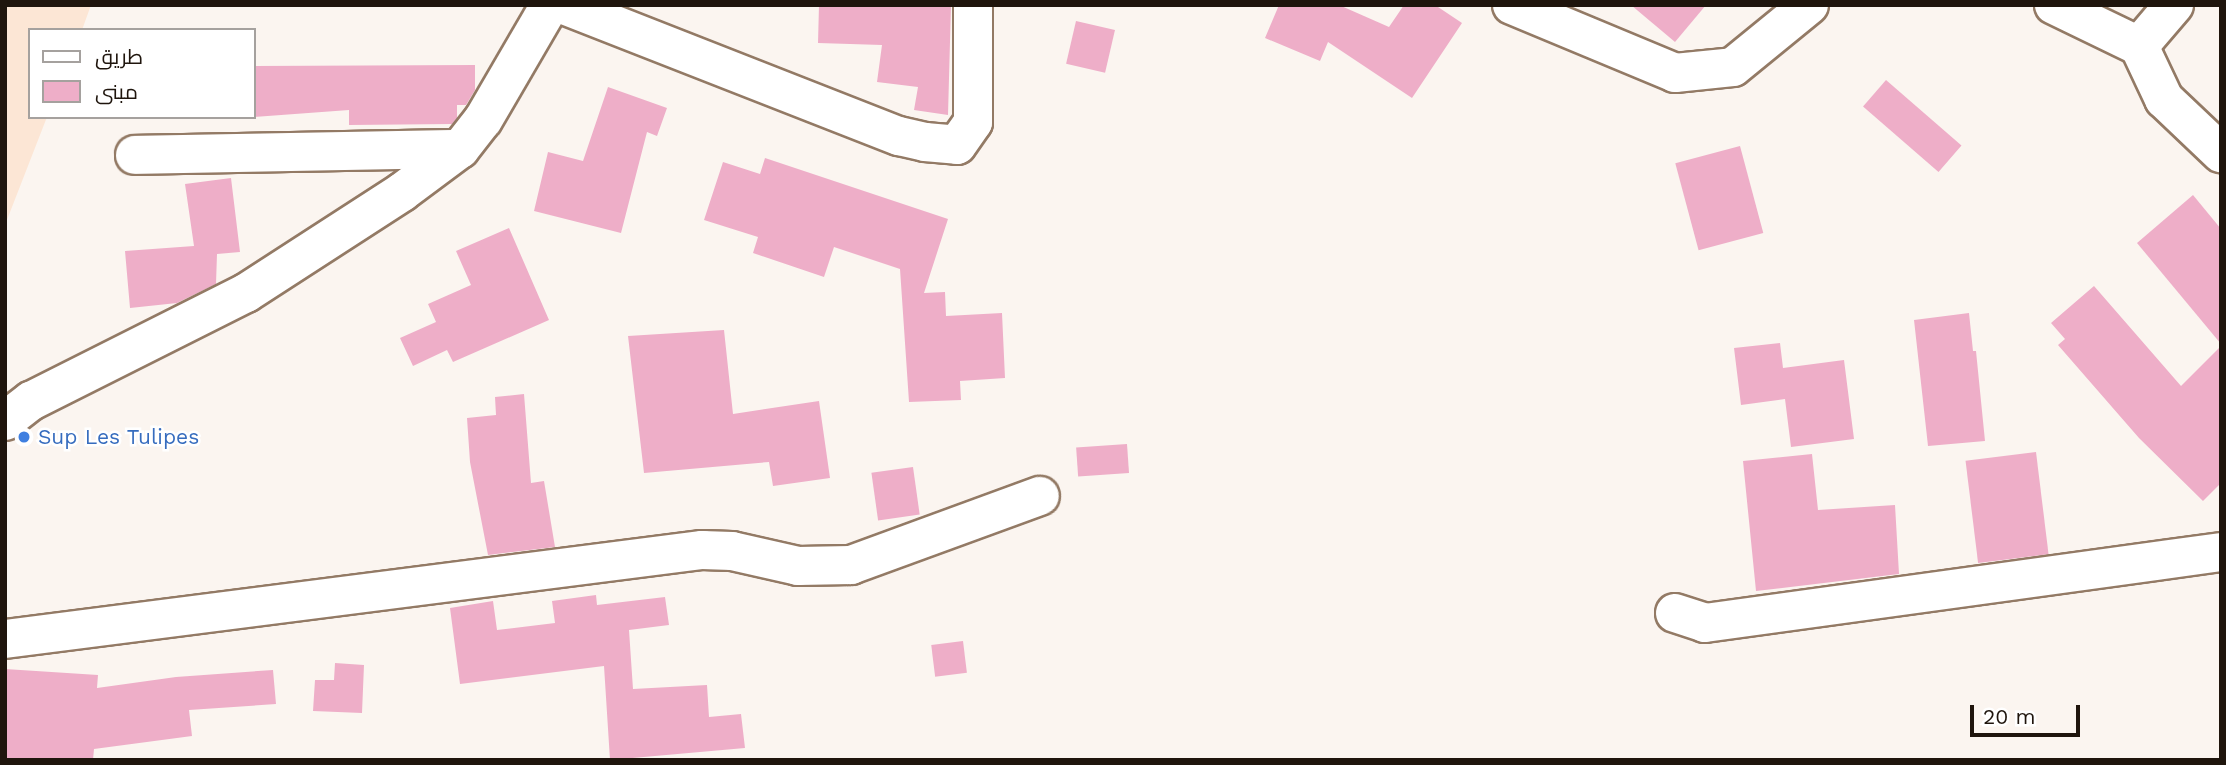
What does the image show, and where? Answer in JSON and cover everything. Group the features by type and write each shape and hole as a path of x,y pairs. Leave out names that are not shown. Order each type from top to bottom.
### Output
{"street":[{"path":"5,421 31,401 247,293 402,192 460,149 483,120 550,5"},
{"path":"564,5 899,136 957,145 973,122 974,5"},
{"path":"1512,5 1675,73 1732,66 1809,5"},
{"path":"2054,5 2139,46 2164,99 2221,153"},
{"path":"2139,46 2174,5"},
{"path":"135,155 460,149"},
{"path":"5,639 702,550 732,551 798,566 851,565 1040,496"},
{"path":"1675,613 1705,623 2221,552"}],"shaded area":[{"path":"5,5 91,5 83,28 28,28 28,119 46,119 5,225"}],"building":[{"path":"819,5 951,5 948,115 914,110 918,87 877,82 882,45 818,43"},
{"path":"1279,5 1339,5 1389,27 1404,5 1435,5 1462,23 1412,98 1328,42 1320,61 1265,38"},
{"path":"1631,5 1706,5 1675,42"},
{"path":"1076,21 1115,30 1105,73 1066,64"},
{"path":"475,65 475,90 466,105 457,105 457,118 452,124 349,125 349,110 256,117 256,66"},
{"path":"1886,80 1961,146 1939,172 1863,106"},
{"path":"608,87 667,108 657,136 647,132 621,233 534,211 548,152 583,161"},
{"path":"1740,146 1763,233 1699,250 1675,163"},
{"path":"765,158 948,219 924,293 945,292 946,316 1002,313 1005,378 960,381 961,400 909,402 900,269 834,247 824,277 753,253 758,237 704,220 723,162 760,174"},
{"path":"231,178 240,252 217,254 216,284 177,303 130,308 125,251 194,246 185,184"},
{"path":"2193,195 2221,229 2221,344 2137,243"},
{"path":"509,228 549,320 453,362 447,350 413,366 400,338 436,322 428,304 471,285 456,251"},
{"path":"2094,286 2181,386 2221,346 2221,483 2203,501 2139,438 2058,345 2065,339 2051,323"},
{"path":"1969,313 1973,351 1976,351 1985,441 1928,446 1914,320"},
{"path":"724,330 733,414 819,401 830,478 773,486 769,462 644,473 628,336"},
{"path":"1780,343 1783,368 1844,360 1854,439 1791,447 1785,399 1741,405 1734,348"},
{"path":"524,394 531,483 544,481 555,547 488,555 470,462 467,418 496,415 495,397"},
{"path":"1127,444 1129,473 1078,476 1076,448"},
{"path":"2036,452 2049,554 1978,563 1966,461"},
{"path":"1812,454 1818,510 1895,505 1899,574 1756,591 1743,461"},
{"path":"913,467 920,515 878,520 871,473"},
{"path":"596,595 597,605 665,597 669,625 629,630 633,689 707,685 709,717 741,714 745,748 610,760 604,666 460,684 450,608 493,601 497,630 555,623 552,601"},
{"path":"963,641 967,673 935,677 931,645"},
{"path":"335,663 364,665 362,713 313,711 315,680 334,680"},
{"path":"5,669 98,675 97,688 176,677 273,670 276,704 189,710 192,736 94,749 93,760 5,760"}],"place":[{"name":"Sup Les Tulipes","path":"24,437"}]}
